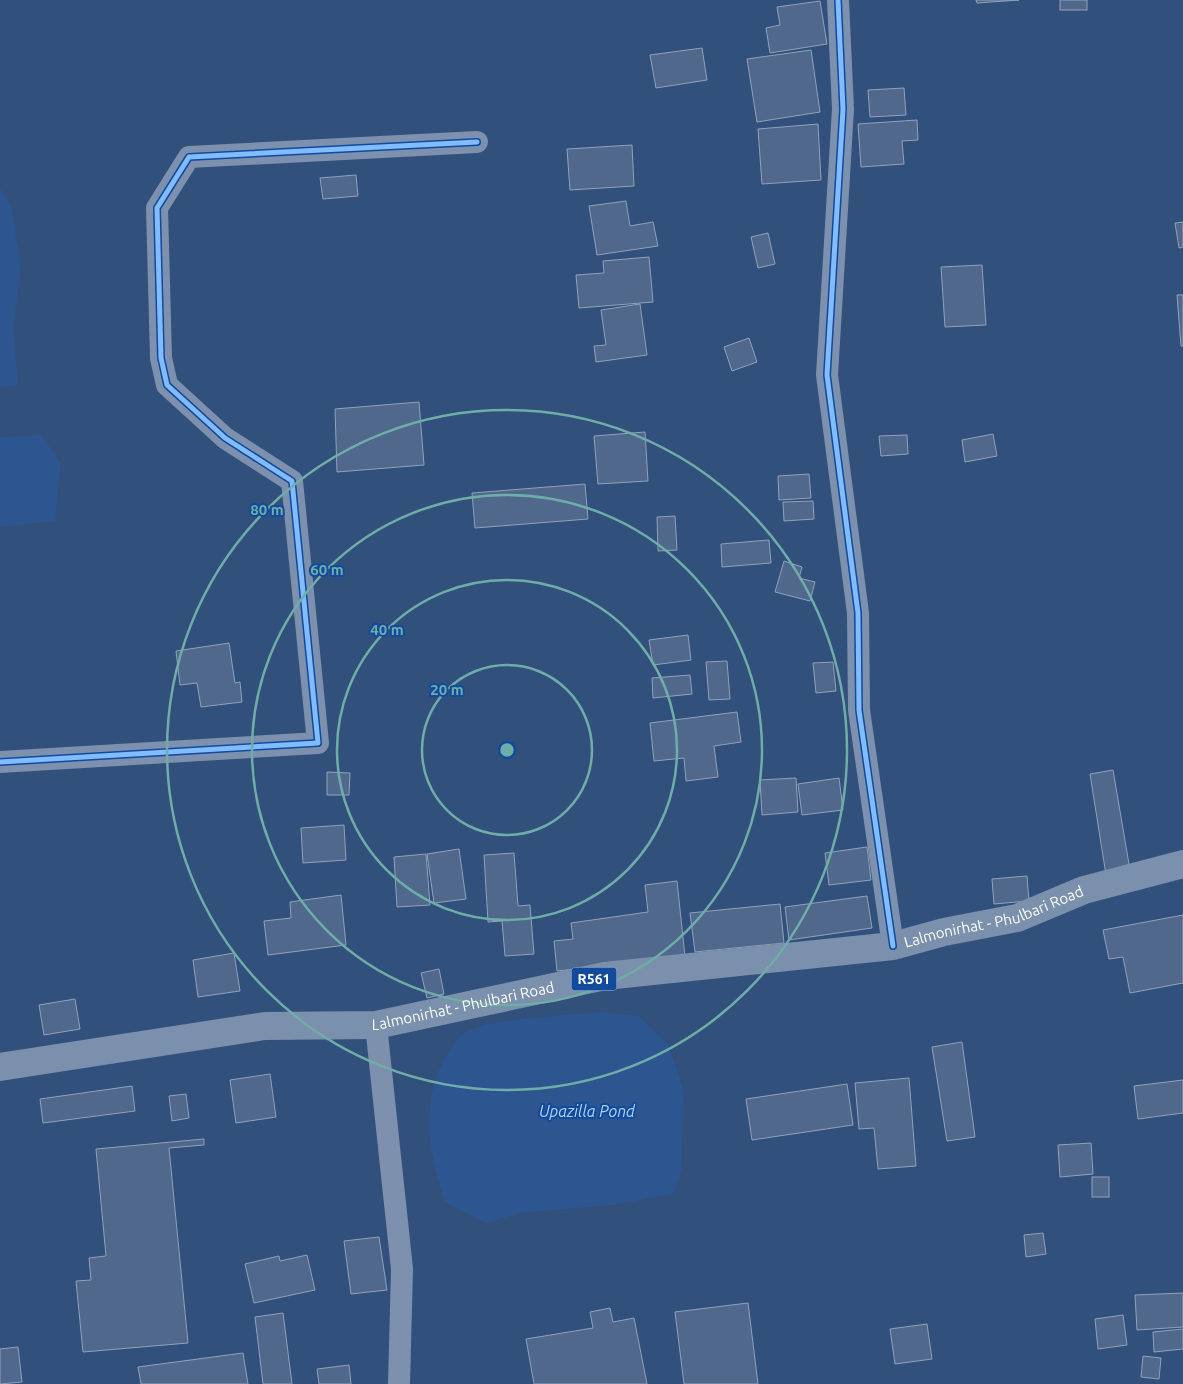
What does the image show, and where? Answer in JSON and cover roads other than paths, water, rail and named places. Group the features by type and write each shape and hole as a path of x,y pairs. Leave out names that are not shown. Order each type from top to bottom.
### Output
{"main road":[{"name":"Lalmonirhat - Phulbari Road","path":"0,1068 265,1026 376,1025 605,976 893,946 944,932 1017,918 1084,890 1183,864"}],"street":[{"path":"838,0 843,109 827,375 858,613 859,710 893,946"},
{"path":"0,762 318,743 292,481 225,438 167,385 161,358 157,208 189,157 476,142"},
{"path":"376,1025 402,1269 399,1384"}],"water":[{"path":"0,189 11,205 21,270 13,326 18,385 0,387"},
{"path":"41,435 61,463 55,521 0,527 0,437"},
{"name":"Upazilla Pond","path":"601,1012 639,1016 669,1045 684,1093 681,1172 673,1194 612,1205 520,1213 486,1223 445,1202 434,1164 429,1124 430,1105 434,1085 441,1067 459,1037 475,1028 491,1024 549,1016"}]}
